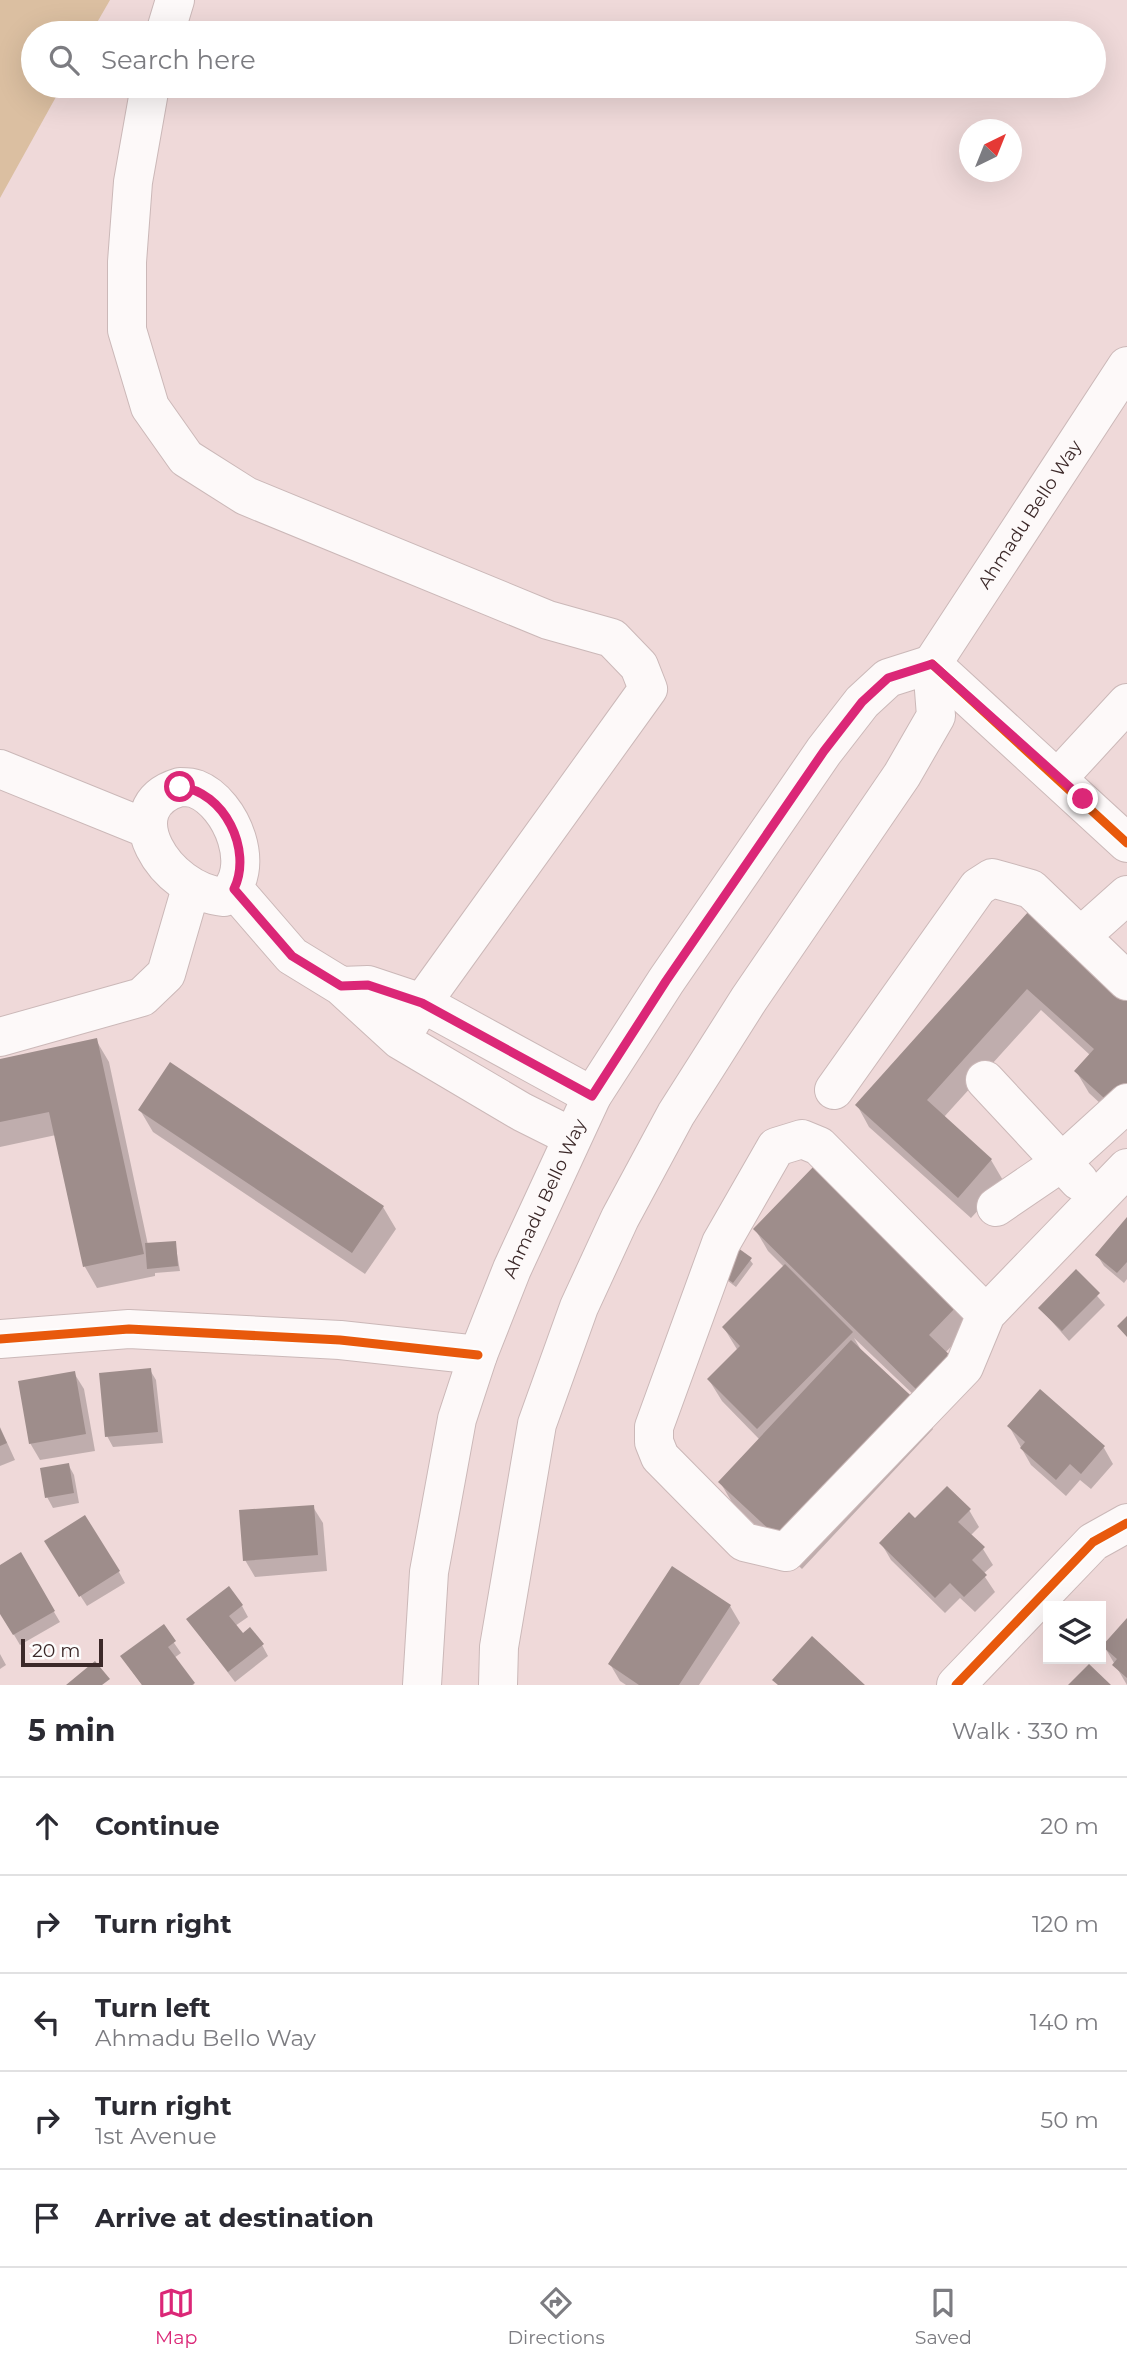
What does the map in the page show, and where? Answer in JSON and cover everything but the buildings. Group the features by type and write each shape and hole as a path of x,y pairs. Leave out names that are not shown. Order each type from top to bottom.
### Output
{"main road":[{"path":"169,21 175,0"},
{"path":"148,98 133,182 127,262 127,330 150,407 186,458 246,496 548,620 612,638 639,666 648,689 422,1003 400,1040"},
{"name":"Ahmadu Bello Way","path":"422,1685 429,1573 457,1419 478,1355 512,1269 592,1096 713,912 824,751 862,702 888,678 932,664 1127,366"},
{"path":"932,664 1127,843"},
{"path":"498,1685 505,1606 537,1424 579,1307 620,1217 676,1114 749,999 902,775 936,716 932,664"},
{"path":"1058,778 1123,715"},
{"path":"0,769 148,829"},
{"path":"180,787 195,789 211,800 229,823 238,844 242,862 234,889 224,897 208,896 191,888 155,854 148,829 153,806 166,791 180,787"},
{"path":"834,1090 983,882 992,878 1031,888 1127,981"},
{"path":"0,1037 142,998 166,974 191,888"},
{"path":"234,889 292,956 341,986 400,1040 522,1112 572,1137"},
{"path":"1081,936 1127,895"},
{"path":"341,986 368,985 422,1003 592,1096"},
{"path":"985,1080 1096,1200"},
{"path":"996,1207 1062,1162 1127,1103"},
{"path":"986,1314 819,1146 802,1139 776,1147 720,1243 654,1427 654,1442 660,1457 744,1542 786,1552 964,1367 986,1314 1127,1168"},
{"path":"0,1339 130,1329 340,1340 478,1355"},
{"path":"957,1685 1093,1542 1127,1523"}],"shaded area":[{"path":"0,0 110,0 98,21 21,21 21,98 55,98 0,198"}],"cycle path":[{"path":"932,664 1127,843"},
{"path":"0,1339 129,1329 340,1340 478,1355"},
{"path":"956,1685 1093,1542 1127,1523"}],"route":[{"path":"180,787 195,789 211,800 229,823 242,862 234,889 292,956 341,986 368,985 422,1003 592,1096 666,981 824,751 862,702 888,678 932,664 1083,799"}]}
